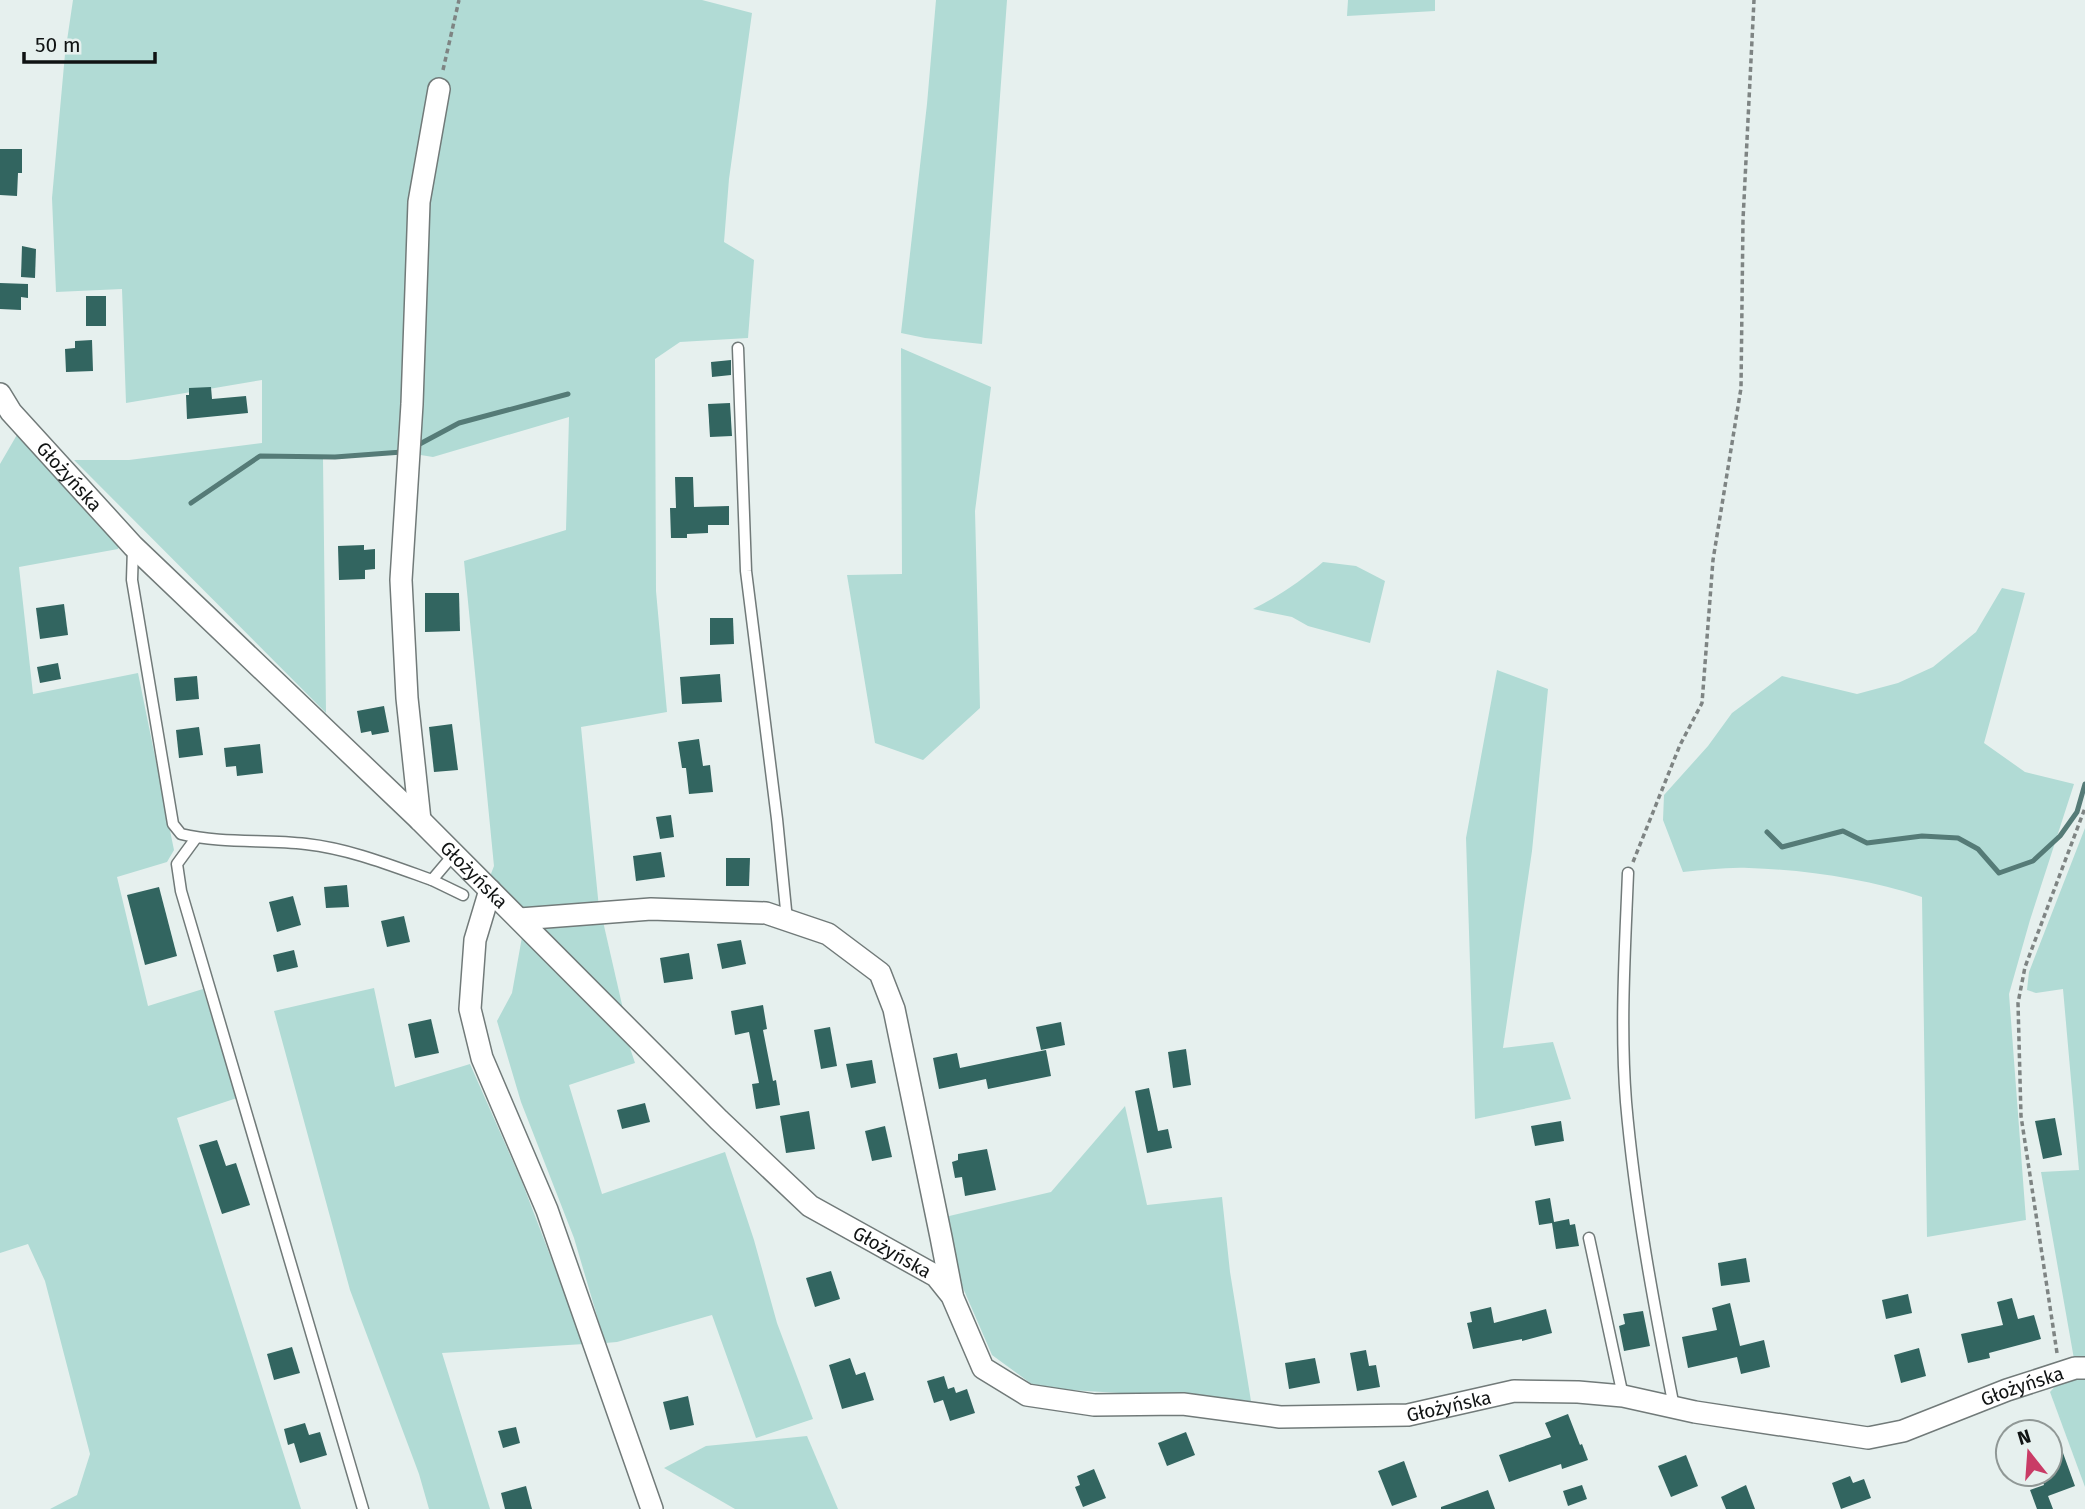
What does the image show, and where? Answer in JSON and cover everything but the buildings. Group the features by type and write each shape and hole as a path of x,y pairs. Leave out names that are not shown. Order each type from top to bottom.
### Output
{"street":[{"path":"420,820 407,698 401,580 412,404 419,202 439,89"},
{"name":"Głożyńska","path":"0,394 11,412 133,545 420,820 719,1120 810,1206 936,1276 952,1296 983,1368 1027,1395 1094,1405 1183,1404 1280,1417 1408,1415 1514,1391 1578,1392 1623,1396 1774,1425 1868,1437 1903,1431 2007,1390 2075,1368 2085,1368"},
{"path":"490,890 475,940 470,1009 482,1058 547,1210 652,1509"},
{"path":"520,919 651,909 766,914 828,934 880,973 894,1009 952,1296"}],"lane":[{"path":"738,348 746,571 787,920"},
{"path":"133,545 132,580 173,824 181,834 232,841 305,844 361,854 432,880 463,895"},
{"path":"196,838 177,864 181,891 363,1509"},
{"path":"432,880 454,854"},
{"path":"1628,873 1623,1000 1626,1102 1648,1276 1674,1407"},
{"path":"1590,1238 1623,1396"}],"path":[{"path":"439,89 459,0"},
{"path":"1628,873 1680,745 1702,703 1713,560 1741,388 1743,220 1754,0"},
{"path":"2060,1373 2021,1116 2018,1003 2025,967 2085,808"}],"shaded area":[{"path":"73,0 702,0 752,13 729,179 724,242 754,260 748,338 680,342 655,359 656,591 667,712 581,727 599,908 523,910 489,879 494,866 464,561 566,530 569,417 433,457 402,452 323,459 326,713 74,460 129,460 262,443 262,380 126,403 122,289 56,292 52,198 65,54"},
{"path":"936,0 1007,0 982,344 901,333"},
{"path":"1348,0 1435,0 1435,11 1347,16"},
{"path":"901,348 991,387 975,511 980,708 923,760 875,743 847,575 902,574"},
{"path":"18,433 120,542 118,549 19,567 33,694 138,673 174,850 167,862 117,877 148,1006 203,989 237,1098 177,1118 301,1509 50,1509 77,1495 90,1454 45,1281 28,1244 0,1253 0,464"},
{"path":"1323,562 1356,566 1385,581 1370,643 1308,626 1292,617 1253,609 1290,588"},
{"path":"2002,588 2025,593 1984,743 2025,772 2074,784 2009,994 2026,1220 1927,1237 1922,897 1858,880 1793,871 1741,868 1683,872 1663,820 1664,795 1708,746 1732,713 1782,676 1857,694 1898,683 1933,667 1976,632"},
{"path":"1497,670 1548,689 1532,851 1503,1048 1553,1042 1571,1099 1475,1119 1466,838"},
{"path":"2085,828 2085,1359 2074,1359 2041,1172 2079,1170 2063,989 2036,993 2027,990 2029,972"},
{"path":"602,917 623,1009 540,929 549,922"},
{"path":"522,937 629,1045 635,1063 569,1085 602,1194 725,1152 754,1240 777,1323 813,1419 756,1438 712,1315 605,1343 574,1238 521,1102 497,1021 512,993"},
{"path":"374,988 395,1087 470,1064 522,1182 584,1344 442,1353 490,1509 429,1509 419,1474 350,1290 274,1011"},
{"path":"1125,1106 1147,1205 1222,1197 1230,1272 1251,1401 1037,1388 992,1355 963,1288 949,1242 945,1217 1051,1192"},
{"path":"2085,1377 2085,1487 2064,1430 2064,1418 2060,1418 2050,1392 2060,1381"},
{"path":"807,1436 838,1509 735,1509 664,1468 706,1446"}],"waterway":[{"path":"416,446 459,423 568,394"},
{"path":"191,503 260,456 335,457 402,452"},
{"path":"1767,832 1782,847 1843,831 1867,843 1922,836 1958,838 1978,849 1999,873 2033,861 2060,836 2077,812 2085,784"}]}
